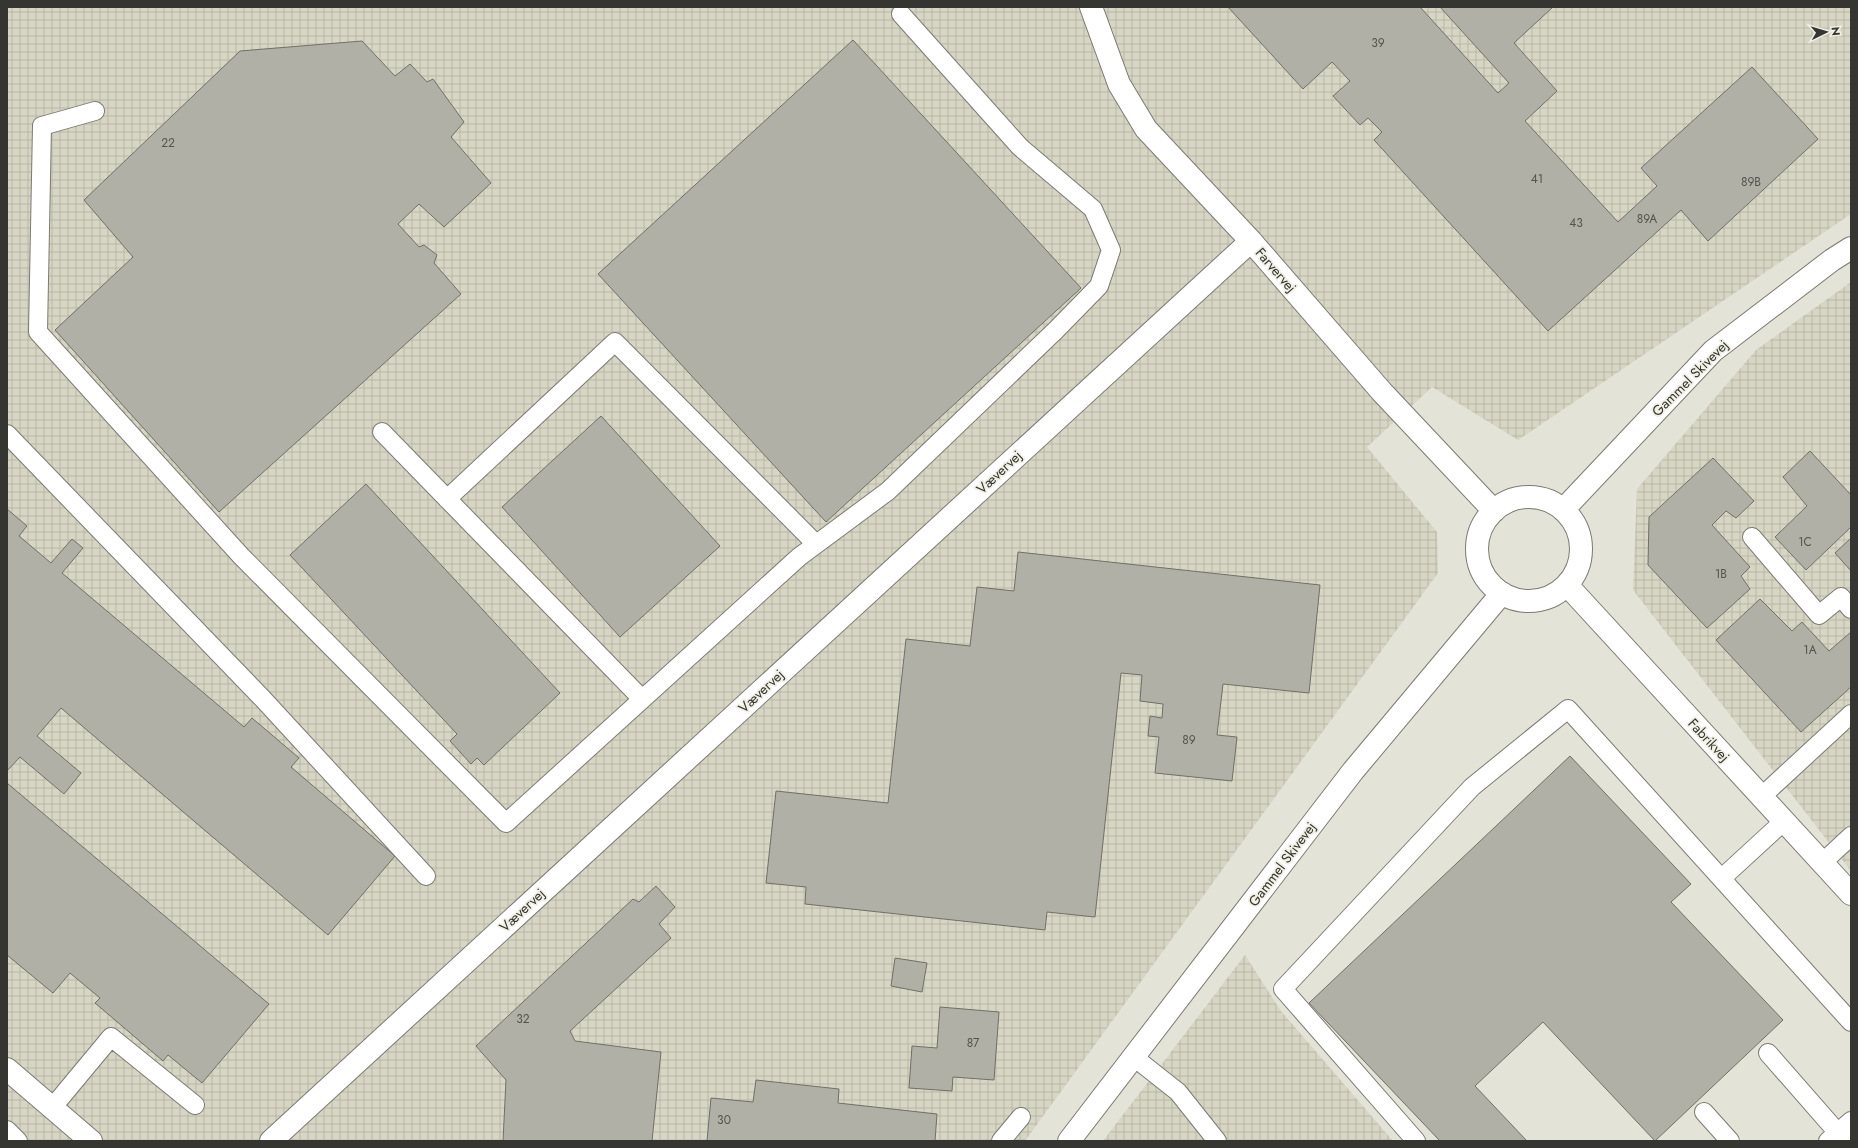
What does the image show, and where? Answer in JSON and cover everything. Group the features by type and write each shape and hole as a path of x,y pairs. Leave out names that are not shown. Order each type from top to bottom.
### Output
{"street":[{"name":"Farvervej","path":"1091,7 1120,84 1146,129 1251,241 1382,392 1494,511"},
{"name":"Vævervej","path":"271,1141 1251,241"},
{"name":"Gammel Skivevej","path":"1564,510 1713,351 1832,260 1851,248"},
{"path":"1529,497 1553,503 1564,510 1573,520 1579,533 1581,547 1580,561 1576,574 1567,585 1553,596 1536,601 1512,599 1489,583 1482,570 1477,554 1478,538 1484,523 1494,511 1516,499 1529,497"},
{"name":"Fabrikvej","path":"1567,585 1851,894"},
{"name":"Gammel Skivevej","path":"1069,1141 1135,1058 1353,771 1502,593"},
{"path":"7,1069 91,1141"}],"lane":[{"path":"95,111 42,126 38,332 241,556 506,823 799,557 888,491 1056,330 1099,286 1111,250 1093,209 1020,147 901,14"},
{"path":"447,499 615,342 816,544"},
{"path":"382,432 642,699"},
{"path":"7,434 263,698 426,876"},
{"path":"1752,537 1819,616 1841,597 1851,608"},
{"path":"1416,1141 1283,989 1472,787 1568,709 1851,1022"},
{"path":"1762,797 1851,714"},
{"path":"1722,878 1784,821"},
{"path":"1822,863 1851,836"},
{"path":"52,1108 110,1037 195,1105"},
{"path":"1768,1053 1837,1138 1851,1121"},
{"path":"1135,1058 1178,1092 1218,1141"},
{"path":"1704,1112 1730,1141"},
{"path":"1001,1141 1021,1117"},
{"path":"7,1130 18,1141"}],"shaded area":[{"path":"7,7 1851,7 1851,214 1518,440 1432,387 1367,447 1437,532 1438,573 1025,1141 7,1141"},
{"path":"1851,282 1851,871 1633,590 1637,489 1756,350"},
{"path":"1245,955 1281,1011 1393,1141 1103,1141"}],"building":[{"path":"1228,7 1420,7 1498,93 1509,83 1440,7 1553,7 1514,43 1557,91 1525,121 1618,222 1657,186 1641,168 1752,67 1818,139 1708,241 1681,210 1548,331 1374,140 1382,132 1368,118 1360,125 1333,96 1350,81 1332,62 1303,89"},
{"path":"853,40 1081,288 826,522 598,274"},
{"path":"362,41 395,76 410,64 427,82 433,79 464,122 451,137 491,183 444,227 419,204 398,224 419,247 424,245 437,255 434,263 461,294 219,512 55,330 133,257 84,200 240,51"},
{"path":"601,416 720,546 620,637 502,507"},
{"path":"1810,451 1851,495 1851,527 1806,570 1775,537 1807,506 1783,477"},
{"path":"1713,458 1754,501 1736,518 1726,511 1712,525 1750,567 1741,576 1750,589 1707,628 1648,565 1649,517"},
{"path":"366,484 560,693 484,765 477,758 471,764 450,741 457,734 290,555"},
{"path":"7,509 27,526 19,536 51,563 72,539 83,548 62,573 244,727 252,718 299,758 291,767 395,856 328,935 61,708 37,736 81,773 64,794 20,757 7,771"},
{"path":"1851,538 1851,571 1835,553"},
{"path":"1018,552 1320,585 1309,693 1223,684 1217,735 1237,737 1232,781 1155,773 1159,737 1148,736 1150,716 1162,718 1163,704 1140,701 1142,675 1121,673 1095,917 1047,912 1045,930 805,904 806,887 766,883 776,791 888,803 906,639 970,646 977,587 1014,591"},
{"path":"1760,599 1792,631 1802,622 1829,651 1851,632 1851,687 1801,732 1716,640"},
{"path":"1570,756 1691,884 1671,902 1783,1020 1655,1141 1543,1022 1475,1086 1527,1141 1440,1141 1309,1003"},
{"path":"7,783 269,1004 202,1083 168,1055 163,1061 95,1003 100,998 70,973 53,993 7,955"},
{"path":"656,886 675,907 659,924 671,938 570,1031 575,1041 661,1052 652,1141 503,1141 506,1080 476,1046 633,899 639,902"},
{"path":"895,958 927,963 922,992 891,986"},
{"path":"940,1007 999,1012 994,1080 953,1077 952,1091 909,1088 912,1046 937,1048"},
{"path":"756,1080 839,1089 838,1103 937,1114 935,1141 707,1141 711,1098 753,1102"}]}
